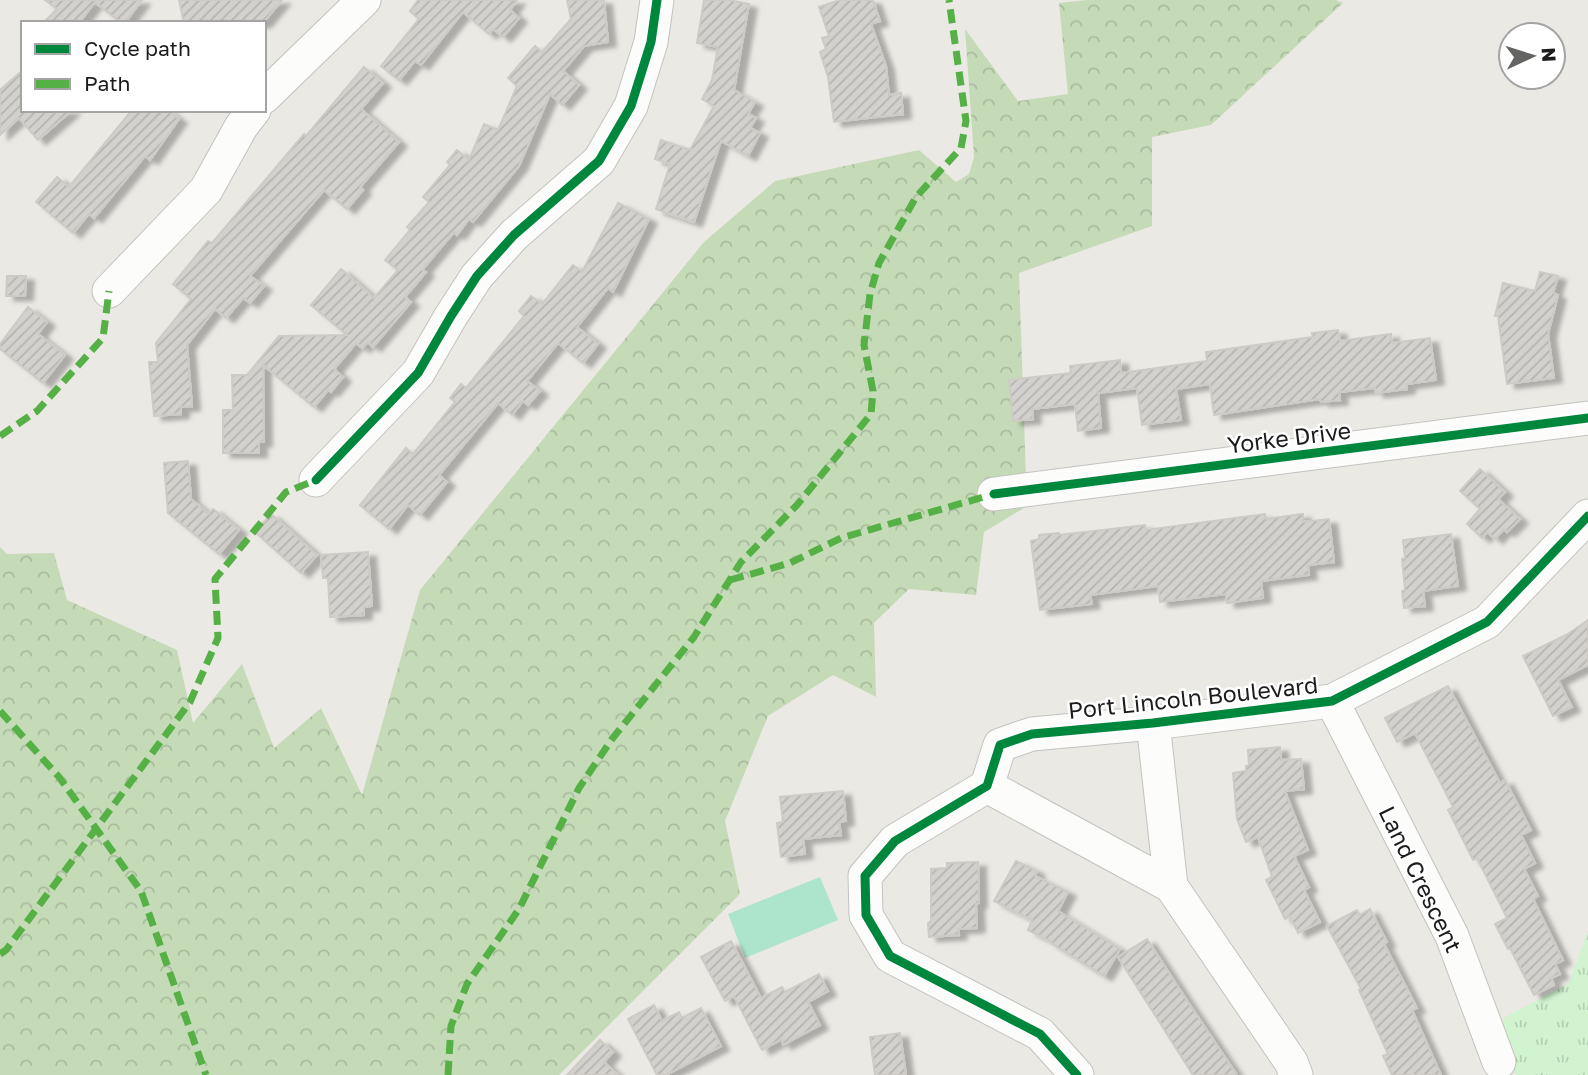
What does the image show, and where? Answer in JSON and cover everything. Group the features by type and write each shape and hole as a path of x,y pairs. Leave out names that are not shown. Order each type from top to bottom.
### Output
{"street":[{"path":"266,95 364,0"},
{"path":"316,480 418,373 477,276 514,235 599,161 631,106 651,42 657,0"},
{"path":"109,291 206,190 241,127 252,112"},
{"name":"Yorke Drive","path":"994,494 1588,418"},
{"name":"Port Lincoln Boulevard","path":"987,786 1000,745 1032,734 1153,723 1332,701 1487,622 1588,516"},
{"name":"Land Crescent","path":"1332,701 1452,936 1499,1062"},
{"path":"1153,723 1171,886"},
{"path":"1077,1075 1040,1034 890,956 866,915 865,876 895,841 987,786 1171,886 1291,1062 1296,1075"}],"green space":[{"path":"1087,0 1336,0 1343,3 1211,125 1152,137 1152,226 1019,273 1027,506 984,532 976,595 909,589 874,623 876,697 833,675 768,716 725,821 740,894 559,1075 0,1075 0,547 7,554 54,553 67,600 177,650 193,723 242,664 274,748 321,708 362,795 420,590 704,242 775,181 919,150 956,182 969,174 974,157 965,29 1018,101 1068,94 1059,3"},
{"path":"820,877 838,920 745,958 728,914"},
{"path":"1588,931 1588,1075 1517,1075 1512,1071 1502,1019 1569,983"}],"building":[{"path":"45,0 142,0 126,21 119,21 95,2 81,21 45,21 57,9"},
{"path":"179,0 282,0 265,21 184,21"},
{"path":"418,0 517,0 510,10 519,18 503,37 493,29 489,34 463,12 421,65 415,61 399,80 381,66 419,19 410,11"},
{"path":"567,0 604,0 608,42 584,46 563,71 579,85 562,105 550,94 519,166 473,222 469,219 457,235 454,232 422,270 426,272 405,297 411,302 373,347 368,342 362,348 356,343 334,369 343,377 314,407 263,365 264,442 259,442 259,453 223,453 223,410 233,410 232,375 247,375 279,336 347,335 311,305 341,269 374,298 398,270 385,260 410,230 407,227 429,202 423,197 450,165 447,162 457,150 469,160 484,124 498,130 517,86 508,78 535,46 542,52 571,19"},
{"path":"704,0 729,0 749,4 734,90 755,102 748,114 756,118 750,128 760,133 748,156 721,141 694,222 656,209 670,164 655,159 661,140 690,150 714,106 702,99 712,80 718,47 697,43"},
{"path":"840,0 873,0 880,21 871,24 886,66 889,95 901,93 903,114 834,122 828,77 820,52 826,49 822,38 829,36 819,7"},
{"path":"364,67 383,83 361,109 399,142 360,187 363,190 347,209 324,190 250,276 264,286 250,303 243,298 226,318 215,309 187,345 192,406 181,407 181,414 154,416 149,362 158,362 156,343 191,299 173,284 208,241 212,243"},
{"path":"21,72 21,112 70,112 38,140 19,118 0,135 0,90"},
{"path":"130,112 170,112 179,119 150,160 145,156 94,218 89,214 73,233 36,202 57,177 69,187"},
{"path":"618,203 649,219 613,292 608,288 577,327 598,344 583,363 558,343 527,381 540,391 528,405 523,401 512,415 498,403 439,475 447,482 420,515 408,505 389,529 360,505 406,448 413,454 455,402 450,398 461,384 466,388 524,316 519,311 531,296 542,304 573,265 582,272"},
{"path":"1540,272 1558,276 1553,293 1558,295 1548,334 1554,378 1507,384 1498,316 1495,316 1503,283 1535,291"},
{"path":"7,276 26,276 25,296 6,296"},
{"path":"28,307 47,322 38,334 65,355 43,383 0,349 0,344"},
{"path":"1338,330 1340,341 1391,334 1392,343 1430,338 1436,380 1407,384 1407,389 1376,393 1375,388 1339,392 1340,400 1321,402 1320,399 1214,415 1210,384 1176,389 1181,420 1142,425 1137,388 1098,393 1101,428 1078,431 1075,404 1032,409 1033,419 1013,421 1009,380 1071,373 1070,366 1120,360 1121,373 1207,361 1206,352 1313,337 1312,333"},
{"path":"188,461 191,499 209,514 213,509 239,530 219,554 168,513 164,463"},
{"path":"1480,469 1505,492 1498,499 1520,519 1507,532 1504,529 1495,539 1487,532 1482,538 1467,524 1480,509 1460,491"},
{"path":"271,514 317,555 301,573 255,532"},
{"path":"1265,514 1266,519 1303,514 1303,522 1329,519 1334,562 1308,565 1309,575 1261,581 1263,598 1227,603 1226,594 1160,602 1158,586 1090,595 1092,604 1040,610 1031,541 1039,539 1039,535 1145,525 1146,530"},
{"path":"1451,534 1458,586 1423,591 1425,606 1404,608 1403,540"},
{"path":"368,552 372,606 364,607 364,615 330,617 328,578 323,578 321,555"},
{"path":"1588,620 1588,665 1558,680 1572,707 1553,716 1523,656 1568,634"},
{"path":"1448,686 1500,783 1505,780 1531,830 1521,835 1535,863 1524,869 1538,896 1533,899 1563,960 1555,964 1560,974 1551,978 1554,985 1534,995 1495,924 1507,918 1477,858 1473,860 1448,810 1453,807 1415,733 1397,742 1385,718"},
{"path":"1280,747 1281,760 1301,759 1304,789 1285,791 1308,850 1294,856 1309,887 1304,890 1320,922 1298,933 1290,916 1285,919 1266,880 1272,877 1258,837 1246,842 1237,819 1233,773 1246,771 1246,766 1249,765 1248,750"},
{"path":"843,791 846,821 839,822 841,835 803,839 805,854 781,857 777,823 783,822 780,797"},
{"path":"1016,861 1037,871 1035,876 1068,892 1058,911 1120,949 1104,976 1052,942 1028,930 1032,920 994,901"},
{"path":"978,862 977,928 958,929 959,935 929,937 931,869 947,868 947,863"},
{"path":"1370,909 1387,942 1384,944 1417,1008 1412,1010 1441,1075 1392,1075 1383,1056 1388,1054 1359,990 1361,989 1327,926 1357,910 1360,915"},
{"path":"1147,939 1237,1075 1193,1075 1118,957"},
{"path":"731,941 761,998 782,987 785,992 819,974 828,991 808,1002 820,1025 783,1045 782,1039 762,1050 734,996 725,1001 701,957"},
{"path":"654,1005 662,1021 679,1012 682,1018 701,1008 721,1046 666,1075 657,1075 628,1019"},
{"path":"900,1033 906,1075 875,1075 870,1037"},
{"path":"600,1040 613,1052 604,1062 618,1075 567,1075"}],"marked path":[{"path":"448,1075 451,1026 467,984 519,909 579,788 612,739 694,637 741,562 797,505 871,414 873,391 864,345 870,294 879,263 916,197 961,148 966,121 949,0"},
{"path":"0,436 37,411 103,338 109,291"},
{"path":"0,954 6,950 190,702 218,638 215,579 286,492 316,480"},
{"path":"730,580 790,563 841,538 994,494"},
{"path":"0,711 59,777 141,891 206,1075"}],"cycle path":[{"path":"316,480 418,373 477,276 514,235 599,161 631,106 651,42 657,0"},
{"path":"994,494 1588,418"},
{"path":"1077,1075 1040,1034 890,956 866,915 865,876 895,841 987,786 1000,745 1032,734 1153,723 1332,701 1487,622 1588,516"}]}
